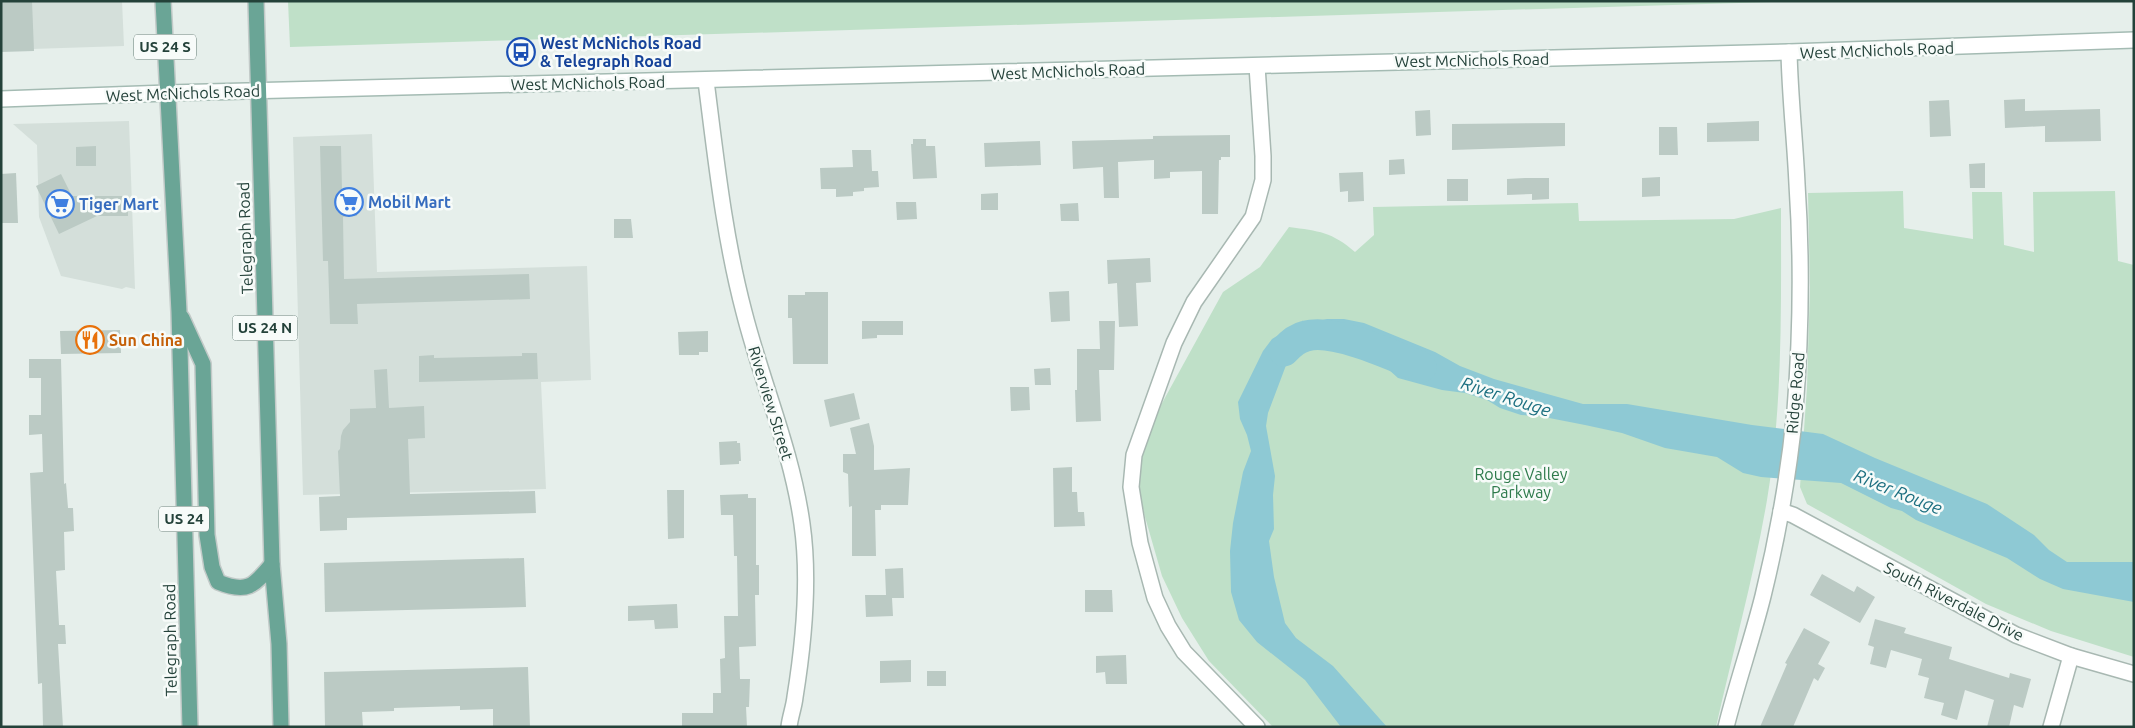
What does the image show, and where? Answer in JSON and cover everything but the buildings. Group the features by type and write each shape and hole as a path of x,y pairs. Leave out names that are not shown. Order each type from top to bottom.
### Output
{"main road":[{"name":"Telegraph Road","path":"163,1 179,312 190,727"},
{"name":"Telegraph Road","path":"256,1 272,564 278,644 281,727"},
{"name":"Telegraph Road","path":"179,312 203,364 207,535 212,567 218,582 230,587 243,588 255,584 272,564"}],"street":[{"name":"West McNichols Road","path":"1,98 1789,52 2134,40"},
{"name":"Ridge Road","path":"1726,727 1762,598 1783,505 1794,411 1800,274 1798,185 1790,94 1789,52"},
{"path":"1257,66 1264,156 1263,180 1258,202 1252,217 1194,302 1174,343 1134,455 1130,487 1140,543 1155,598 1168,626 1184,652 1202,673 1257,727"},
{"name":"Riverview Street","path":"706,81 729,253 744,314 791,469 802,523 805,556 804,618 800,665 789,727"},
{"name":"South Riverdale Drive","path":"1783,505 1800,519 2016,635 2071,656 2134,674"},
{"path":"2050,727 2071,656"}],"shaded area":[{"path":"1,1 122,1 124,46 1,50"},
{"path":"129,121 135,289 126,287 122,289 61,276 39,217 37,145 13,124"},
{"path":"372,134 377,272 587,266 591,380 541,382 546,489 303,495 293,137"}],"green space":[{"path":"288,1 1801,1 290,47"},
{"path":"1903,191 1904,228 1973,239 1972,192 2002,192 2004,245 2034,252 2033,192 2115,191 2118,261 2134,265 2134,657 2051,631 1986,604 1807,504 1800,487 1807,387 1810,287 1808,193"},
{"name":"Rouge Valley Parkway","path":"1578,203 1579,221 1734,219 1781,208 1780,355 1772,464 1756,557 1716,727 1273,727 1209,661 1182,618 1162,576 1137,481 1146,441 1161,405 1223,292 1260,267 1289,227 1332,236 1355,252 1374,235 1373,207"}],"water":[{"path":"1327,319 1344,319 1364,323 1435,352 1460,366 1494,379 1583,404 1627,404 1752,425 1823,434 1875,458 1987,504 2034,535 2049,550 2067,562 2134,562 2134,602 2063,589 2040,579 2007,558 1916,520 1902,511 1891,508 1841,483 1761,477 1743,473 1717,457 1665,448 1622,433 1585,425 1539,416 1521,415 1500,408 1487,400 1465,393 1442,390 1398,378 1388,369 1384,355 1372,341 1354,331 1333,331 1303,341 1294,347 1268,413 1266,426 1275,476 1273,495 1274,529 1269,541 1274,577 1285,623 1296,638 1333,666 1387,727 1341,727 1305,680 1257,642 1239,620 1231,592 1230,551 1233,523 1243,472 1251,451 1240,419 1238,402 1263,351 1272,339 1290,328"}],"waterway":[{"name":"River Rouge","path":"1284,351 1294,342 1306,336 1332,336 1364,344 1421,367"}],"place":[{"name":"West McNichols Road & Telegraph Road","path":"521,52"},
{"name":"Mobil Mart","path":"349,202"},
{"name":"Tiger Mart","path":"60,204"},
{"name":"Sun China","path":"90,340"}]}
